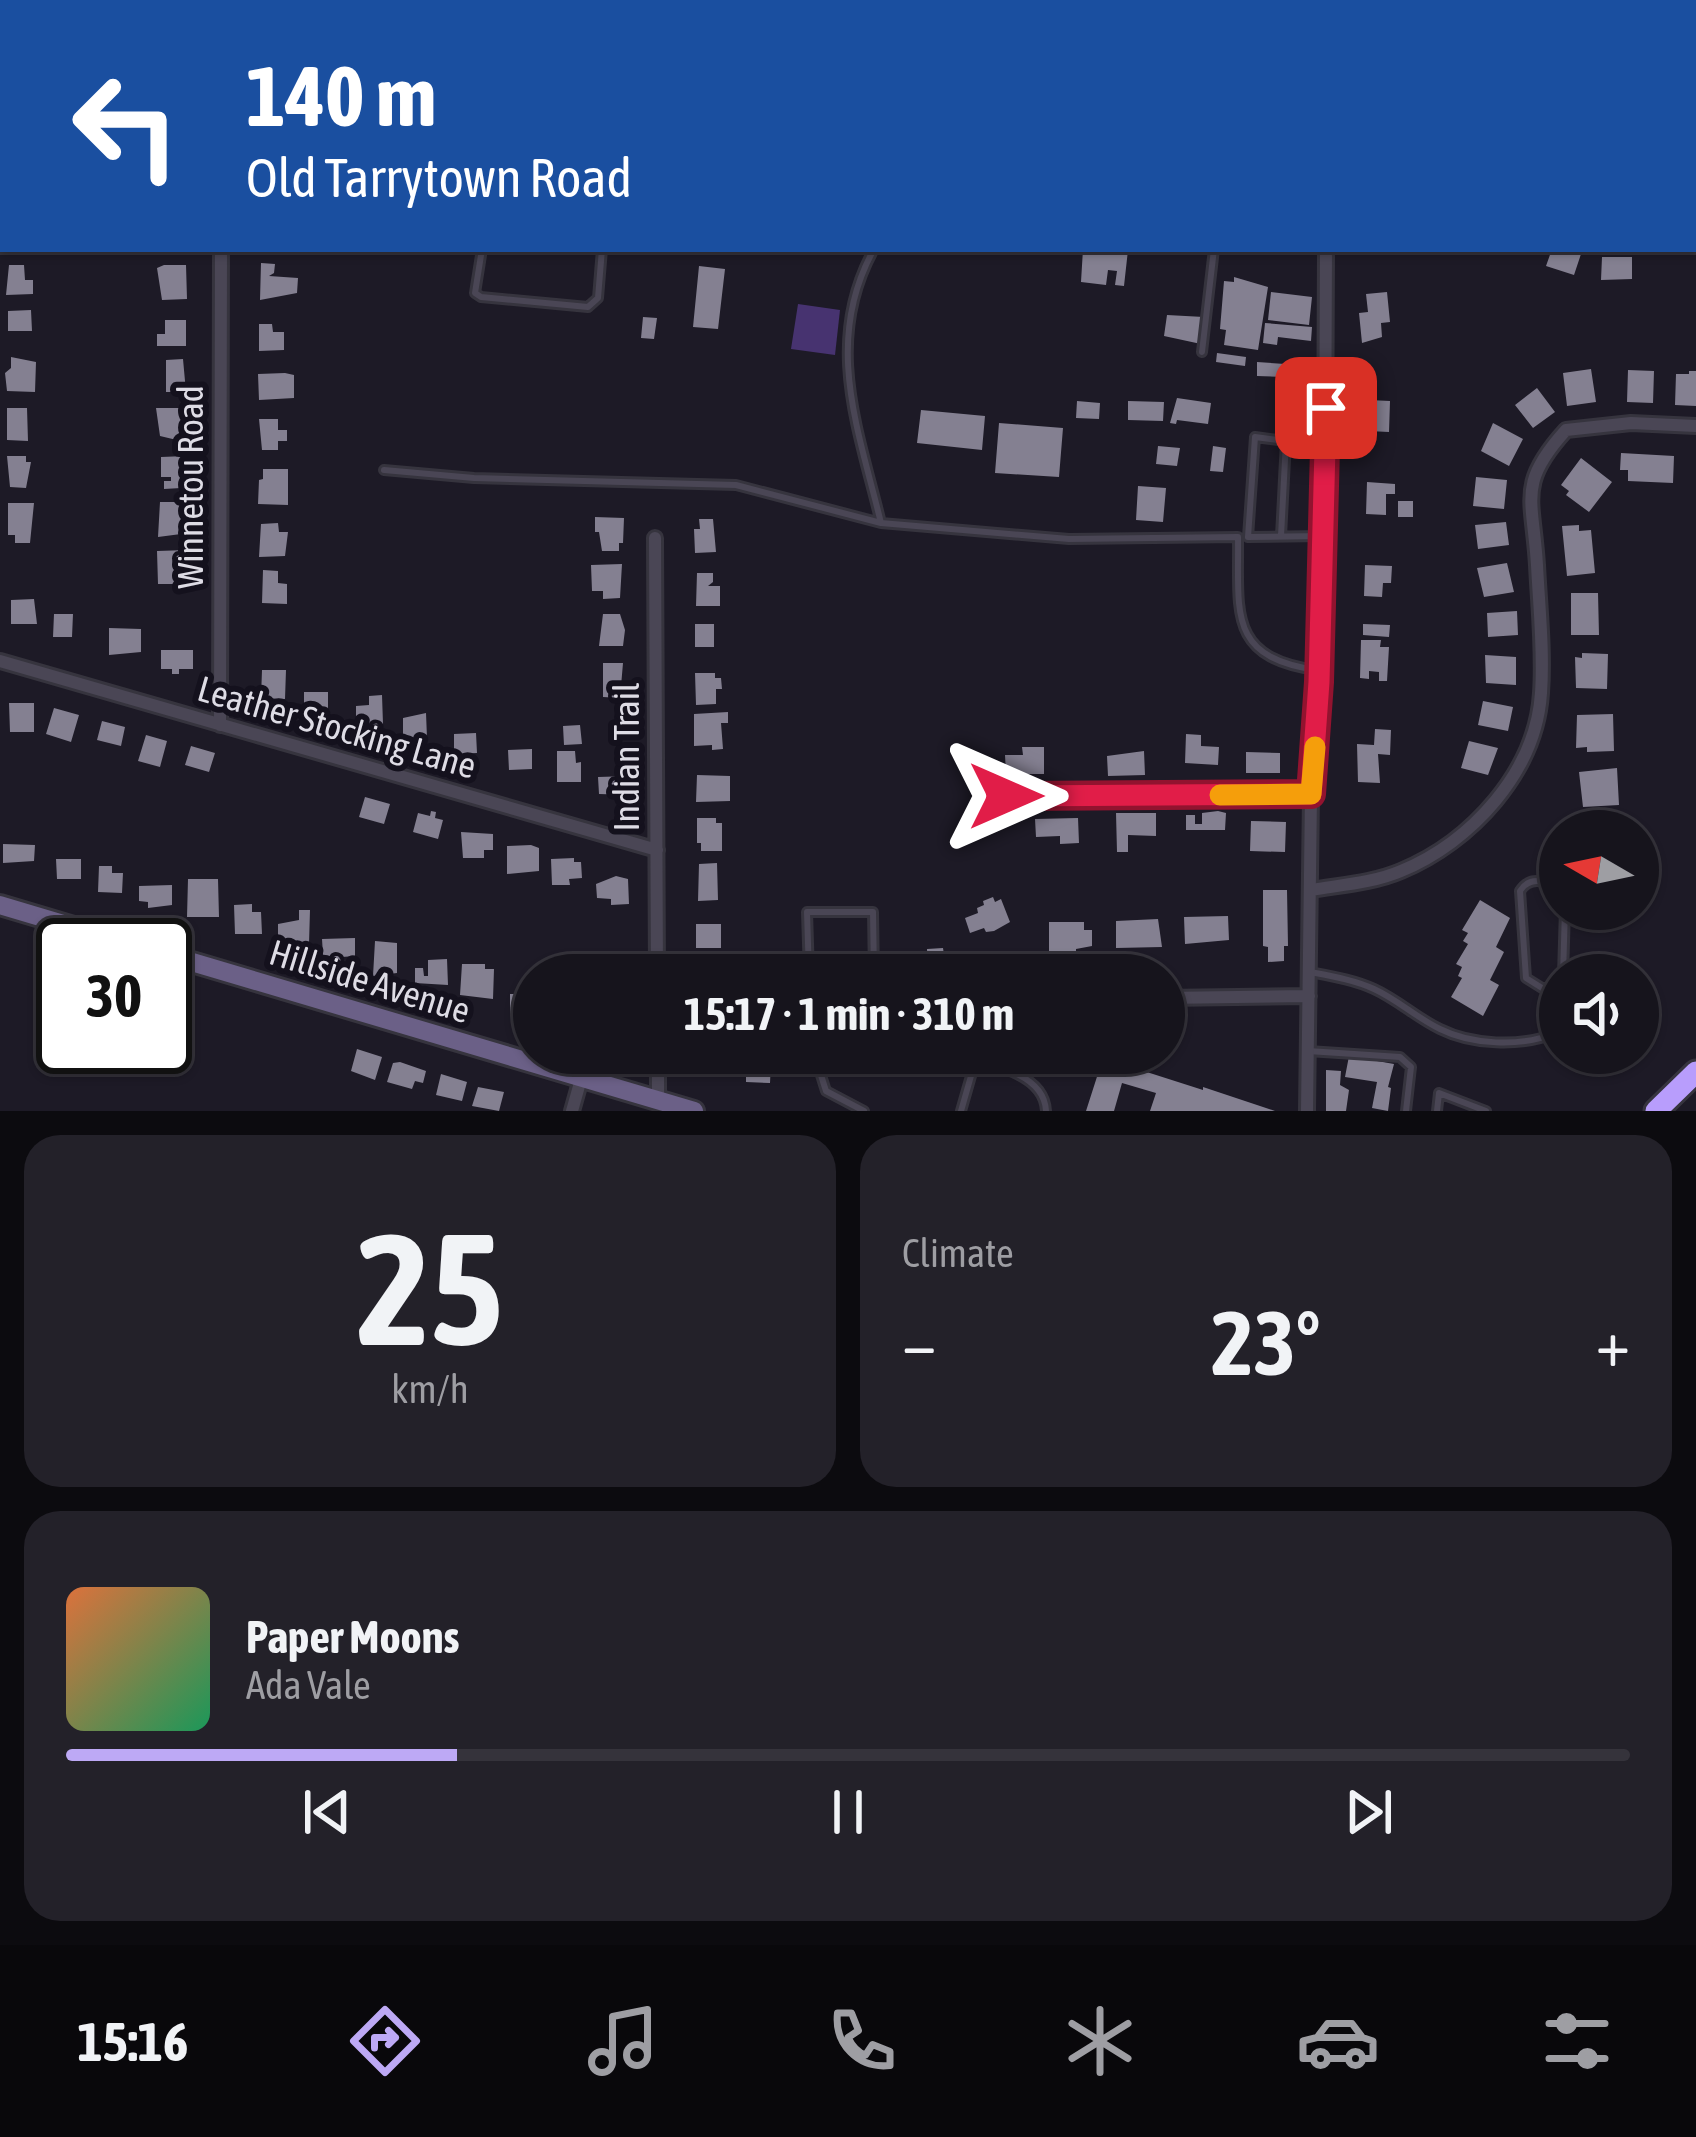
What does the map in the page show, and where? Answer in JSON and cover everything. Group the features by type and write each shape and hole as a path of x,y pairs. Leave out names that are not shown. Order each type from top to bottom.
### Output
{"highway":[{"path":"1656,1111 1696,1072"}],"main road":[{"path":"0,905 44,918"},
{"name":"Hillside Avenue","path":"192,962 694,1111"}],"street":[{"name":"Winnetou Road","path":"220,724 221,252"},
{"path":"1307,1111 1311,794 1323,536 1325,252"},
{"path":"1311,890 1401,871 1461,835 1504,791 1532,741 1541,695 1530,504 1538,461 1566,430 1631,423 1696,426"},
{"name":"Indian Trail","path":"656,538 658,954"},
{"name":"Leather Stocking Lane","path":"0,661 657,850"},
{"path":"1006,796 1311,794"},
{"path":"1185,998 1310,996"},
{"path":"658,1074 658,1101"},
{"path":"572,1111 581,1079"}],"lane":[{"path":"482,252 475,293 481,297 588,307 598,298 602,252"},
{"path":"872,252 858,278 846,328 850,385 881,523"},
{"path":"1202,352 1214,252"},
{"path":"1281,536 1286,440 1256,437 1243,537 1244,631 1259,653 1286,666 1320,670"},
{"path":"384,470 474,478 736,484 881,523 1069,539 1323,536"},
{"path":"1539,881 1520,891 1526,978 1539,986"},
{"path":"808,954 807,912 874,912 874,954"},
{"path":"1310,972 1371,987 1441,1030 1461,1036 1497,1042 1539,1040"},
{"path":"1308,1051 1400,1057 1411,1067 1406,1111"},
{"path":"821,1074 826,1090 864,1111"},
{"path":"962,1111 972,1074"},
{"path":"1013,1074 1030,1079 1045,1095 1046,1111"},
{"path":"1437,1111 1439,1093 1486,1111"}],"shaded area":[{"path":"798,304 840,310 835,355 791,349"}],"building":[{"path":"1083,252 1128,252 1124,286 1115,285 1117,271 1108,270 1106,285 1081,282"},
{"path":"1551,252 1581,254 1574,275 1546,266"},
{"path":"1602,257 1632,257 1632,279 1601,280"},
{"path":"261,263 275,264 269,276 298,278 297,293 260,300"},
{"path":"9,265 24,265 25,280 33,280 33,294 6,295"},
{"path":"186,265 187,299 162,300 157,268"},
{"path":"699,266 725,269 718,329 693,327"},
{"path":"1234,277 1268,287 1258,350 1224,345 1226,330 1220,329 1224,281 1234,282"},
{"path":"1271,292 1312,297 1309,325 1268,320"},
{"path":"1387,292 1390,322 1381,323 1382,337 1362,343 1359,313 1368,312 1366,294"},
{"path":"31,310 32,331 8,331 8,311"},
{"path":"1167,315 1204,317 1201,344 1164,336"},
{"path":"643,317 657,318 654,339 641,338"},
{"path":"165,320 186,320 186,346 157,346 157,334 165,334"},
{"path":"1265,323 1312,327 1311,341 1278,337 1277,345 1263,343"},
{"path":"259,324 272,324 273,332 284,332 284,350 259,351"},
{"path":"1217,353 1246,357 1245,366 1216,362"},
{"path":"11,357 36,362 35,392 7,391 5,373 11,368"},
{"path":"183,359 186,392 166,392 166,360"},
{"path":"1257,362 1285,364 1284,377 1257,376"},
{"path":"1591,369 1596,402 1567,406 1563,373"},
{"path":"1628,370 1654,371 1653,403 1627,402"},
{"path":"1696,371 1696,406 1675,405 1676,374"},
{"path":"258,374 294,375 294,398 259,400"},
{"path":"1287,379 1302,379 1301,400 1286,399"},
{"path":"1537,388 1555,412 1533,428 1515,405"},
{"path":"1177,398 1211,403 1208,424 1170,423"},
{"path":"1369,400 1390,401 1389,432 1368,431"},
{"path":"1077,401 1100,403 1099,419 1076,418"},
{"path":"1128,401 1164,402 1163,421 1128,420"},
{"path":"7,408 27,408 28,441 7,440"},
{"path":"156,408 186,408 181,441 160,436"},
{"path":"921,410 985,416 982,450 917,443"},
{"path":"259,419 278,419 278,430 287,430 287,441 278,441 278,450 262,450"},
{"path":"999,423 1063,428 1059,477 995,473"},
{"path":"1493,423 1523,439 1509,466 1481,451"},
{"path":"1158,446 1180,448 1177,466 1156,464"},
{"path":"1213,446 1226,448 1223,472 1210,471"},
{"path":"1621,453 1674,456 1673,483 1628,481 1628,470 1620,470"},
{"path":"7,456 26,456 26,462 31,462 26,488 10,487"},
{"path":"186,456 187,476 181,476 181,488 164,489 164,481 171,477 161,477 161,457"},
{"path":"1581,458 1612,482 1589,512 1566,495 1569,491 1561,485"},
{"path":"263,469 288,469 288,505 258,504"},
{"path":"1476,477 1507,480 1504,509 1473,506"},
{"path":"1367,482 1395,484 1395,494 1386,494 1386,515 1366,514"},
{"path":"1138,486 1166,488 1163,522 1136,520"},
{"path":"1398,501 1413,501 1413,517 1398,517"},
{"path":"160,502 185,502 181,534 158,537"},
{"path":"8,503 34,503 30,543 15,543 15,535 8,535"},
{"path":"595,517 624,518 619,551 602,551"},
{"path":"699,519 713,519 716,552 695,553 694,529 700,529"},
{"path":"1506,522 1509,545 1478,549 1475,525"},
{"path":"278,523 279,532 288,532 285,556 259,557 261,524"},
{"path":"1579,525 1579,531 1591,530 1595,573 1567,576 1562,526"},
{"path":"187,550 187,576 182,576 182,584 158,584 157,551"},
{"path":"1507,563 1514,592 1484,597 1477,568"},
{"path":"622,564 620,598 603,599 603,591 592,591 591,565"},
{"path":"1365,565 1392,566 1391,583 1383,583 1382,597 1364,596"},
{"path":"263,570 278,571 278,583 287,584 287,604 262,603"},
{"path":"697,573 713,573 708,586 720,586 720,606 696,606"},
{"path":"1571,593 1598,593 1599,635 1571,635"},
{"path":"34,599 37,624 11,624 11,600"},
{"path":"1517,611 1518,635 1488,637 1487,613"},
{"path":"54,614 73,614 72,637 53,637"},
{"path":"603,614 620,614 623,646 599,646"},
{"path":"695,624 714,624 714,647 695,647"},
{"path":"1363,624 1390,625 1389,637 1363,635"},
{"path":"109,628 141,629 141,652 109,655"},
{"path":"1361,640 1381,640 1380,647 1389,647 1387,681 1379,681 1379,672 1369,671 1369,679 1360,678"},
{"path":"161,650 193,650 193,669 172,674 172,669 161,669"},
{"path":"1582,653 1608,654 1607,689 1576,688 1575,657 1582,658"},
{"path":"1485,655 1516,657 1516,685 1486,683"},
{"path":"603,663 623,663 620,698 603,697"},
{"path":"262,670 286,670 285,699 261,698"},
{"path":"695,673 715,673 715,678 721,678 716,704 696,705"},
{"path":"304,692 328,692 328,709 304,709"},
{"path":"382,695 383,724 356,725 356,706 369,705 369,696"},
{"path":"1483,701 1513,707 1508,731 1478,725"},
{"path":"9,703 34,703 34,732 10,732"},
{"path":"54,708 79,715 71,742 46,734"},
{"path":"728,712 728,723 721,723 723,749 694,746 694,714"},
{"path":"426,713 427,738 403,739 403,718"},
{"path":"1613,714 1614,751 1576,748 1577,715"},
{"path":"102,721 125,727 121,746 97,740"},
{"path":"580,725 582,744 564,745 563,726"},
{"path":"1375,729 1391,730 1390,755 1378,754 1380,783 1358,782 1357,744 1374,745"},
{"path":"476,733 477,753 454,754 454,734"},
{"path":"1186,734 1201,735 1201,746 1219,747 1218,765 1185,763"},
{"path":"146,735 167,741 160,767 138,761"},
{"path":"1469,741 1498,748 1488,775 1461,768"},
{"path":"191,746 215,753 209,772 185,765"},
{"path":"1022,747 1044,747 1044,774 1006,774 1005,755 1023,755"},
{"path":"532,749 532,769 509,770 508,750"},
{"path":"557,751 575,751 576,763 581,762 581,782 557,782"},
{"path":"1144,751 1145,775 1108,776 1107,756"},
{"path":"1246,752 1280,753 1280,773 1246,773"},
{"path":"1617,768 1619,805 1583,807 1579,772"},
{"path":"697,775 730,776 730,801 696,802"},
{"path":"630,776 630,795 599,794 598,777"},
{"path":"365,797 390,804 384,824 359,817"},
{"path":"431,811 443,820 438,839 413,832 418,813 430,816"},
{"path":"1116,813 1156,813 1156,836 1128,835 1128,852 1117,852"},
{"path":"1202,813 1226,813 1225,830 1186,830 1186,815 1195,815 1195,824 1202,824"},
{"path":"697,818 716,818 716,823 722,823 722,851 701,851"},
{"path":"1078,818 1079,843 1060,844 1060,836 1036,837 1035,819"},
{"path":"1251,821 1286,822 1285,852 1250,851"},
{"path":"461,832 493,834 493,850 484,850 484,858 463,858"},
{"path":"3,844 35,845 34,861 3,863"},
{"path":"507,846 539,848 539,871 507,874"},
{"path":"56,859 81,859 81,879 57,879"},
{"path":"551,859 581,862 582,878 569,879 570,885 552,885"},
{"path":"717,863 718,900 698,901 699,864"},
{"path":"99,866 112,866 112,873 123,873 122,893 98,892"},
{"path":"616,876 628,879 629,904 611,905 611,899 597,898 596,884"},
{"path":"188,879 218,879 219,917 187,917"},
{"path":"172,885 172,905 148,908 148,902 139,901 139,886"},
{"path":"1263,890 1287,890 1284,961 1268,962 1268,947 1263,946"},
{"path":"993,897 995,902 1001,899 1010,922 994,931 984,928 970,933 965,918 978,913 983,901"},
{"path":"1480,900 1510,918 1496,947 1504,952 1490,980 1499,985 1483,1016 1451,997 1462,978 1458,976 1462,967 1456,964 1468,944 1463,941 1468,933 1462,930"},
{"path":"252,904 252,912 261,912 262,934 235,934 234,905"},
{"path":"299,910 310,910 309,944 278,943 278,924 299,920"},
{"path":"1228,916 1229,940 1185,944 1184,917"},
{"path":"1158,919 1162,947 1116,948 1116,921"},
{"path":"1049,922 1084,922 1084,930 1092,930 1092,946 1076,949 1076,953 1049,951"},
{"path":"696,924 721,924 721,948 696,948"},
{"path":"355,938 355,956 336,961 336,957 323,955 322,939"},
{"path":"375,941 397,943 397,973 373,976"},
{"path":"943,948 944,954 927,954 927,949"},
{"path":"447,959 448,985 415,983 415,968 423,968 428,976 428,960"},
{"path":"462,964 494,969 493,999 460,995"},
{"path":"357,1049 382,1057 375,1080 351,1071"},
{"path":"1349,1056 1394,1064 1388,1111 1372,1108 1377,1082 1345,1077"},
{"path":"393,1063 426,1071 423,1083 415,1081 412,1089 387,1082"},
{"path":"1326,1070 1341,1071 1340,1085 1349,1090 1346,1111 1326,1111"},
{"path":"441,1074 467,1082 462,1101 436,1095"},
{"path":"746,1074 770,1074 770,1083 746,1082"},
{"path":"1098,1074 1153,1074 1275,1111 1150,1111 1156,1093 1122,1083 1114,1111 1086,1111"},
{"path":"478,1087 504,1092 499,1111 472,1106"}],"slow traffic":[{"path":"1220,795 1311,794 1315,747"}],"route":[{"path":"1006,796 1311,794 1319,682 1326,408"}]}
